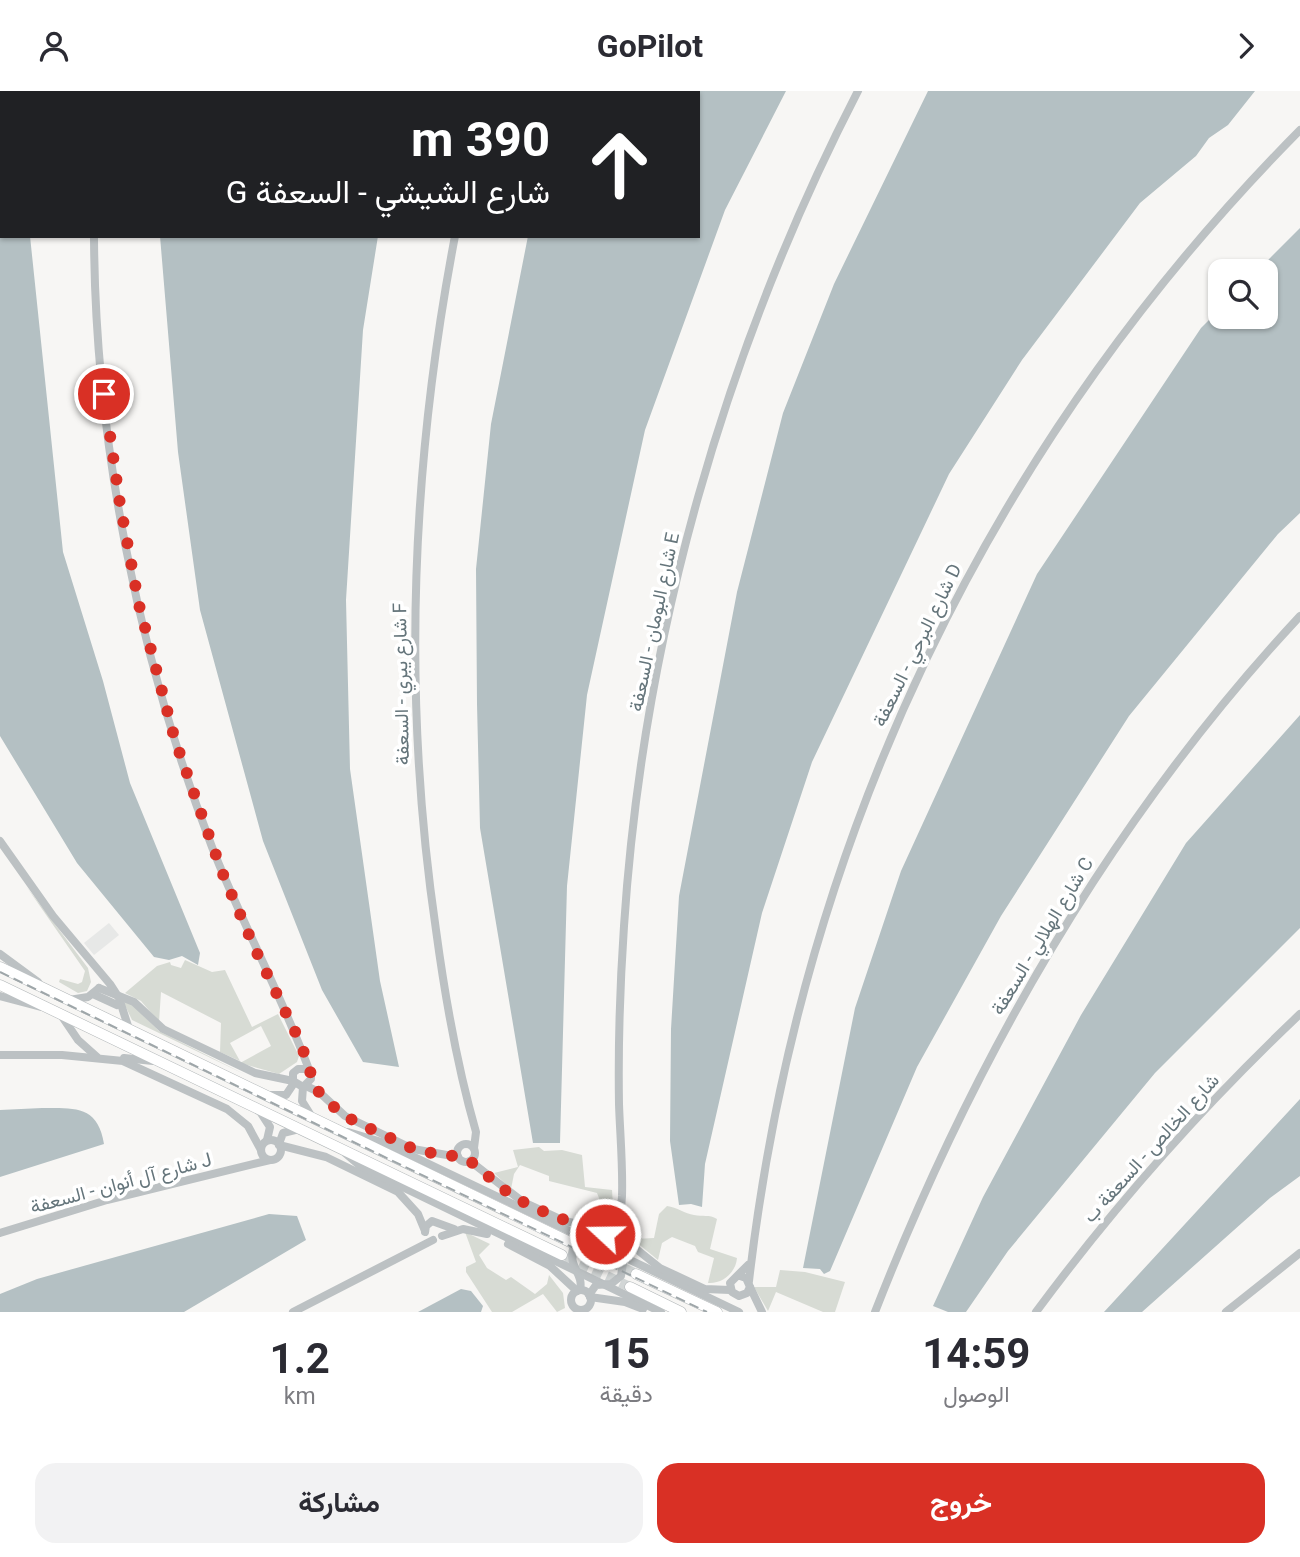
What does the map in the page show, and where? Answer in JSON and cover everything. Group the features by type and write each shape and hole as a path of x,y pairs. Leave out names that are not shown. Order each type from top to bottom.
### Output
{"main road":[{"path":"0,967 570,1242"},
{"path":"0,985 562,1255"},
{"path":"636,1274 718,1308"},
{"path":"630,1287 681,1312"}],"street":[{"name":"شارع البومان - السعفة E","path":"619,1255 615,1247 622,1231 619,1057 626,901 644,746 669,615 701,485 742,358 791,233 858,91"},
{"name":"شارع البرحي - السعفة D","path":"740,1289 749,1263 780,1082 818,936 867,793 927,654 1018,487 1102,361 1196,242 1300,130"},
{"path":"94,238 100,357 108,431 126,541 155,668 184,767 212,846 247,932 319,1092"},
{"name":"شارع يبري - السعفة F","path":"455,238 433,366 423,454 417,554 415,699 420,790 432,905 451,1020 474,1128 466,1154"},
{"name":"شارع الهلالي - السعفة C","path":"875,1312 924,1191 957,1120 1048,952 1096,876 1174,766 1300,616"},
{"path":"0,841 94,969 116,994 126,1028"},
{"path":"0,954 45,989"},
{"path":"94,969 96,991"},
{"path":"96,991 117,1005"},
{"path":"69,1000 96,991 116,994 139,1005 163,1029 254,1073 274,1076 319,1092 350,1119 418,1151 466,1154 503,1190 523,1202 564,1221 608,1225 622,1231 655,1265 713,1290 740,1289 760,1308"},
{"path":"116,994 117,1005 126,1028"},
{"path":"0,996 57,1011 75,1035 97,1057"},
{"name":"شارع الخالص - السعفة ب","path":"1036,1312 1163,1156 1300,1014"},
{"path":"62,1055 72,1047 75,1035"},
{"path":"267,1095 286,1095 304,1054"},
{"path":"0,1055 62,1055 159,1062"},
{"path":"114,1058 227,1109 266,1141 326,1157 394,1190 418,1215 433,1240"},
{"path":"274,1076 297,1070 311,1075"},
{"path":"311,1075 302,1101 312,1117"},
{"path":"250,1164 261,1151 271,1128 259,1110"},
{"path":"279,1155 283,1133 299,1129"},
{"path":"341,1131 377,1140 593,1242 718,1308 741,1312"},
{"path":"253,1133 261,1151 270,1160"},
{"path":"341,1148 364,1168 661,1312"},
{"name":"شارع آل أنوان - السعفة J","path":"0,1233 107,1200 270,1160 297,1150"},
{"path":"445,1171 454,1169 466,1154"},
{"path":"466,1154 466,1174 476,1186"},
{"name":"شارع البومان - السعفة E","path":"608,1225 621,1209 622,1190"},
{"path":"415,1249 434,1209 429,1201"},
{"path":"293,1312 433,1240 442,1229 444,1215 449,1210"},
{"path":"580,1301 581,1280 571,1258 573,1249 580,1243 600,1240 608,1225"},
{"path":"608,1225 612,1237 622,1231"},
{"path":"427,1227 477,1230 517,1249 550,1266 580,1301"},
{"path":"1226,1312 1300,1253"},
{"path":"580,1301 593,1286 611,1284 621,1276 624,1267 619,1255"},
{"name":"شارع البرحي - السعفة D","path":"741,1312 740,1276 749,1263"},
{"path":"718,1308 740,1289"},
{"path":"580,1301 607,1300 632,1304 649,1312"}],"shaded area":[{"path":"700,91 786,91 725,210 645,430 587,695 567,886 560,1143 533,1143 480,828 476,569 491,424 528,238 700,238"},
{"path":"928,91 1255,91 1228,125 1209,138 1196,156 1140,203 1022,360 949,474 812,762 762,913 705,1164 702,1207 679,1205 670,1141 671,1029 679,896 737,592 783,413 834,284"},
{"path":"1300,228 1300,513 1278,534 1129,716 1001,916 917,1067 830,1271 824,1274 820,1269 803,1268 855,1008 901,871 1037,574 1201,328 1208,321 1208,329 1278,329 1278,259 1269,259"},
{"path":"0,238 30,238 63,552 103,681 130,783 200,953 198,965 182,956 169,960 154,957 77,863 0,736"},
{"path":"160,238 378,238 363,330 346,600 350,769 380,981 399,1067 363,1062 322,990 263,841 200,610 178,452"},
{"path":"1300,715 1300,928 1155,1073 1008,1251 966,1312 948,1312 933,1306 983,1197 1081,1015 1186,843"},
{"path":"26,886 88,968 91,982 87,991 78,993 59,982 60,979 78,984 82,982 85,971"},
{"path":"109,923 119,935 94,955 84,943"},
{"path":"185,960 212,972 225,970 252,1027 278,1014 299,1056 297,1062 279,1074 240,1063 271,1046 261,1026 230,1043 240,1061 220,1052 221,1023 161,992 159,1022 141,1001 125,993 157,966 170,962 171,965 181,968"},
{"path":"123,1001 132,1004 159,1031 246,1075 132,1020"},
{"path":"1300,1099 1300,1176 1270,1198 1142,1312 1104,1312"},
{"path":"74,1109 90,1115 101,1131 104,1144 0,1177 0,1110"},
{"path":"539,1147 544,1151 562,1150 582,1155 585,1187 612,1190 613,1206 604,1211 597,1193 549,1181 549,1176 520,1165 514,1174 511,1189 494,1173 518,1167 513,1150"},
{"path":"667,1206 697,1216 717,1219 710,1249 737,1258 728,1276 708,1283 714,1258 698,1252 695,1246 672,1237 662,1243 658,1260 636,1242 634,1239 654,1238 659,1214"},
{"path":"269,1214 297,1216 306,1240 184,1312 0,1312 0,1294 37,1279"},
{"path":"465,1232 490,1244 479,1255 487,1268 506,1280 511,1277 535,1294 547,1284 549,1275 563,1293 565,1308 557,1312 543,1294 512,1312 492,1312 466,1272 466,1267 476,1262"},
{"path":"780,1270 805,1272 845,1282 835,1312 823,1312 776,1292 768,1311 754,1287 776,1287"},
{"path":"461,1289 471,1291 483,1306 481,1312 418,1312"}],"tunnel":[{"path":"570,1242 636,1274"},
{"path":"566,1257 630,1287"}],"railway":[{"path":"0,972 707,1312"}],"route":[{"path":"104,394 120,504 139,605 175,740 222,872 255,949 301,1044 316,1089 334,1108 350,1119 418,1151 470,1161 513,1197 557,1218 605,1229 605,1234"}]}
